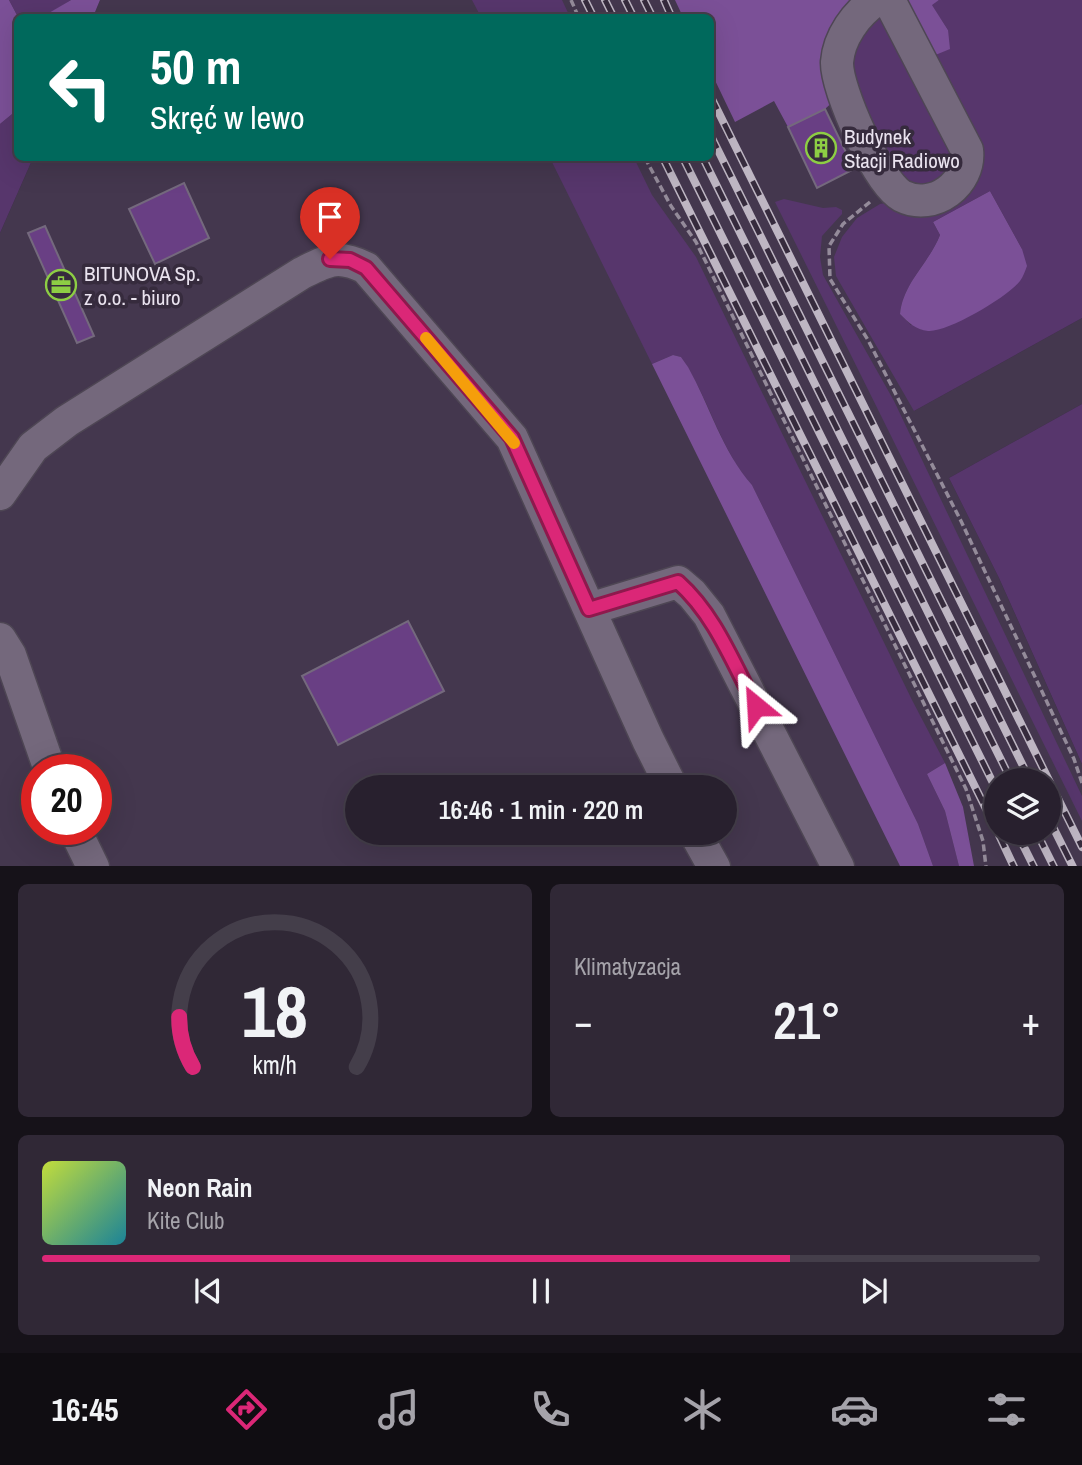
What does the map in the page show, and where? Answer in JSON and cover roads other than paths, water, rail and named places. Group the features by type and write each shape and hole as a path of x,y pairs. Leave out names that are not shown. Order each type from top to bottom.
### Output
{"lane":[{"path":"876,0 853,21 843,40 837,62 841,85 849,109 874,159 893,189 916,200 938,197 957,184 965,173 968,161 963,139 889,0"},
{"path":"0,494 33,447 67,421 302,273 330,259 350,260 366,268 512,438 666,775"},
{"path":"589,609 678,582 692,594 709,615 838,866"},
{"path":"0,639 10,655 44,754"},
{"path":"82,845 93,866"},
{"path":"702,845 714,866"}],"railway":[{"path":"585,0 592,14"},
{"path":"605,0 612,14"},
{"path":"625,0 632,14"},
{"path":"644,0 651,14"},
{"path":"664,0 670,14"},
{"path":"714,103 1082,847"},
{"path":"714,142 1024,768"},
{"path":"664,161 984,805"},
{"path":"684,161 986,768"},
{"path":"704,161 1005,768"},
{"path":"1061,843 1072,866"},
{"path":"1004,845 1014,866"},
{"path":"1023,845 1034,866"},
{"path":"1043,845 1054,866"}],"place":[{"name":"Budynek Stacji Radiowo","path":"821,148"},
{"name":"BITUNOVA Sp. z o.o. - biuro","path":"61,285"}]}
